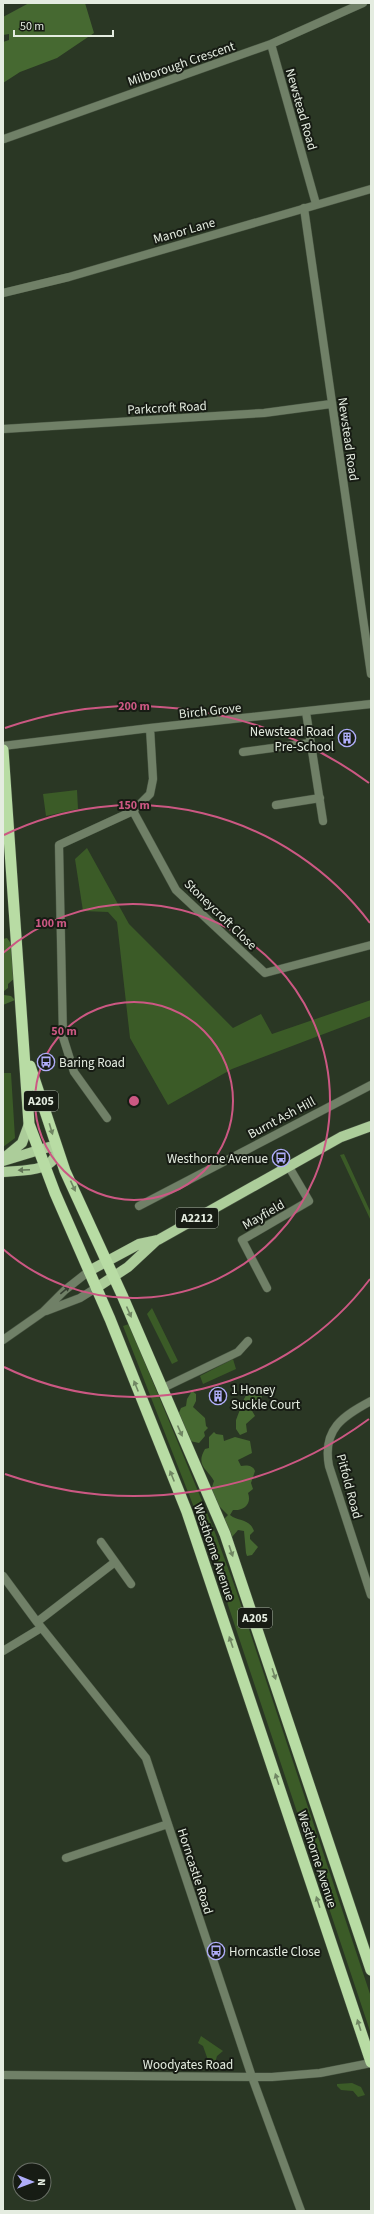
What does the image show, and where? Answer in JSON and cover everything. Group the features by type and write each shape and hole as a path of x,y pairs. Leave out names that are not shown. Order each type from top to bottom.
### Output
{"highway":[{"name":"A205","path":"3,750 26,1052 29,1124 38,1151"},
{"name":"A205","path":"26,1052 57,1150"},
{"name":"Westhorne Avenue","path":"57,1150 114,1276 226,1534 371,1970"},
{"name":"Westhorne Avenue","path":"38,1151 89,1271 187,1512 371,2063"}],"main road":[{"path":"3,1160 22,1143 29,1124"},
{"name":"A2212","path":"96,1288 141,1256 158,1240 341,1137 371,1126"},
{"path":"3,1160 49,1148 57,1150 56,1155 44,1166 32,1170 3,1172"},
{"name":"A2212","path":"89,1271 139,1244 158,1240"}],"street":[{"name":"Milborough Crescent","path":"4,139 271,44 363,3"},
{"name":"Newstead Road","path":"271,44 316,204"},
{"name":"Manor Lane","path":"3,293 69,276 371,189"},
{"name":"Newstead Road","path":"304,208 371,674"},
{"name":"Parkcroft Road","path":"3,429 264,413 331,404"},
{"name":"Birch Grove","path":"3,746 150,728 371,704"},
{"path":"306,712 323,821"},
{"path":"107,1118 74,1072 63,1037 59,845 133,810 150,794 154,779 150,728"},
{"path":"243,752 310,742"},
{"path":"276,805 320,798"},
{"name":"Stoneycroft Close","path":"133,810 176,890 265,973 371,945"},
{"name":"Burnt Ash Hill","path":"138,1206 371,1085"},
{"name":"Mayfield","path":"267,1288 242,1240 309,1201 289,1167"},
{"path":"3,1340 43,1312 65,1290 89,1271"},
{"path":"43,1312 80,1298 96,1288"},
{"path":"162,1388 238,1352 248,1341"},
{"name":"Pitfold Road","path":"371,1401 347,1414 336,1424 329,1438 328,1450 329,1466 371,1595"},
{"path":"101,1542 131,1584"},
{"path":"3,1651 39,1625 114,1562"},
{"name":"Horncastle Road","path":"3,1576 39,1625 143,1753 151,1770 252,2077 301,2211"},
{"path":"66,1858 168,1824"},
{"name":"Woodyates Road","path":"3,2075 252,2077 310,2075 371,2063"}],"green space":[{"path":"29,3 85,3 94,33 57,58 20,72 3,83 3,42 9,40 9,34 3,35 3,17"},
{"path":"77,790 78,809 46,816 43,794"},
{"path":"87,848 129,924 233,1028 261,1014 272,1034 371,1000 371,1016 232,1069 168,1105 130,1038 117,922 108,912 83,911 75,859"},
{"path":"7,938 12,945 16,977 8,984 8,988 4,991 4,995 11,996 15,1000 3,1005 3,939"},
{"path":"3,1073 11,1073 15,1138 3,1147"},
{"path":"344,1154 371,1213 371,1221 340,1155"},
{"path":"152,1308 178,1361 172,1364 147,1314"},
{"path":"129,1324 214,1530 236,1590 371,1997 371,2034 204,1533 123,1326"},
{"path":"233,1359 236,1369 203,1384 200,1376"},
{"path":"255,1387 262,1391 261,1400 251,1409 255,1416 246,1424 247,1432 240,1435 236,1429 236,1420 249,1390"},
{"path":"192,1391 196,1394 196,1401 193,1407 205,1418 206,1426 208,1428 204,1432 205,1436 199,1443 190,1441 178,1415 181,1408 186,1406 187,1399"},
{"path":"214,1432 216,1434 223,1435 224,1441 235,1437 250,1441 252,1453 238,1460 241,1466 249,1466 254,1469 255,1471 251,1483 253,1489 248,1493 249,1500 246,1506 241,1509 233,1510 230,1515 247,1522 252,1527 254,1531 250,1535 250,1539 258,1547 252,1555 247,1556 246,1553 244,1531 238,1530 232,1537 223,1520 228,1515 217,1504 217,1500 211,1490 214,1481 202,1463 202,1455 205,1449 209,1448 209,1437"},
{"path":"201,2036 223,2051 217,2056 215,2063 209,2063 203,2046 198,2043"},
{"path":"352,2083 361,2087 365,2095 358,2097 353,2091 341,2090 337,2086 337,2084"}],"place":[{"name":"Newstead Road Pre-School","path":"347,738"},
{"name":"Baring Road","path":"46,1062"},
{"name":"Westhorne Avenue","path":"281,1158"},
{"name":"1 Honey Suckle Court","path":"218,1396"},
{"name":"Horncastle Close","path":"216,1951"}]}
